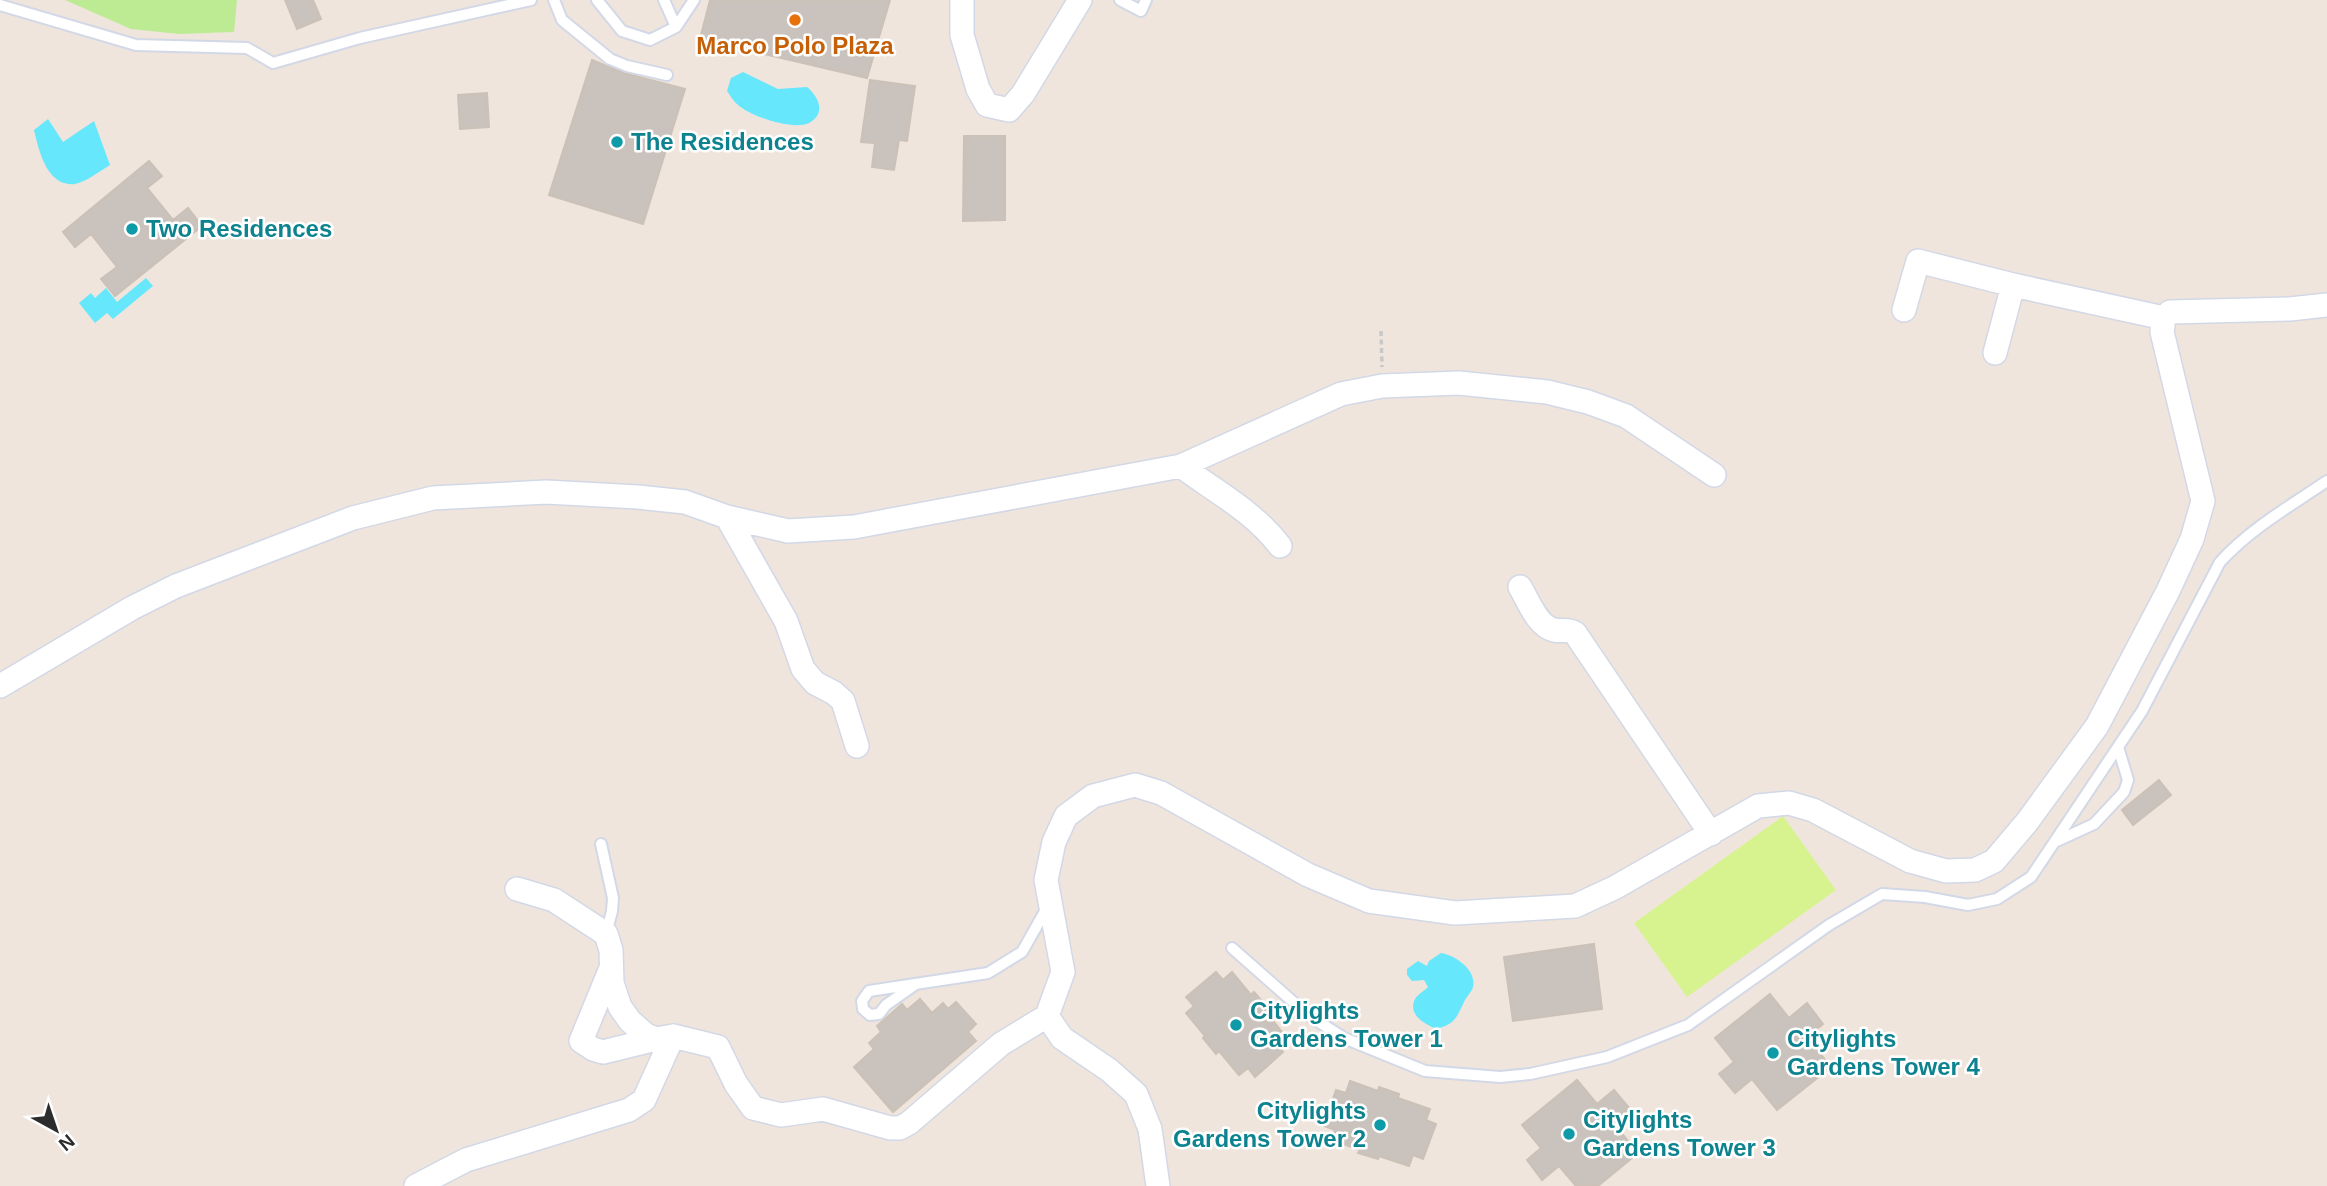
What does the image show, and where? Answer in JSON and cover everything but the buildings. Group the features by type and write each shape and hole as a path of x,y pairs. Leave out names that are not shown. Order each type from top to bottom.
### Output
{"street":[{"path":"962,0 962,35 978,89 987,105 1009,110 1023,94 1080,0"},
{"path":"1904,310 1918,261 2164,318"},
{"path":"1995,353 2013,285"},
{"path":"517,889 554,900 606,934 611,950 612,983 620,1007 630,1021 646,1035 718,1046 736,1084 753,1108 781,1115 824,1109 890,1128 900,1128 1001,1044 1047,1016 1063,972 1046,880 1054,842 1066,816 1093,796 1135,785 1161,793 1308,875 1369,901 1455,912 1575,906 1614,888 1759,806 1789,803 1813,810 1910,862 1947,872 1975,870 1994,862 2027,822 2097,726 2168,591 2192,539 2203,501 2162,332 2164,318 2170,312 2290,309 2327,305"},
{"path":"0,686 132,608 176,586 353,518 433,498 546,492 638,497 685,502 727,517 788,531 854,527 1181,466 1341,394 1382,386 1459,383 1547,392 1588,402 1626,416 1714,475"},
{"path":"1181,466 1261,522 1280,546"},
{"path":"727,517 786,621 803,669 815,683 843,701 858,746"},
{"path":"1520,587 1544,625 1551,629 1569,629 1575,633 1711,834"},
{"path":"612,965 581,1041 603,1052 664,1037"},
{"path":"1047,1016 1062,1038 1109,1070 1136,1094 1150,1129 1158,1186"},
{"path":"416,1186 466,1160 629,1110 644,1100 664,1037"}],"lane":[{"path":"0,5 136,45 247,48 273,64 360,38 531,0"},
{"path":"554,0 562,20 610,59 627,66 667,75"},
{"path":"597,0 622,31 650,40 676,27 694,0"},
{"path":"664,0 676,27"},
{"path":"1120,0 1142,11 1146,0"},
{"path":"1232,948 1308,1015 1344,1038 1425,1071 1474,1076 1530,1074 1607,1058 1688,1025 1829,925 1882,894 1925,897 1968,905 1997,899 2031,877 2142,711 2220,562 2239,541 2264,521 2289,508 2327,481"},
{"path":"2054,843 2094,824 2124,792 2128,780 2118,747"},
{"path":"601,844 612,898 606,934"},
{"path":"916,984 886,1005 882,1012 874,1015 863,1009 863,997 869,991 988,973 1022,952 1051,901"},
{"path":"876,990 885,997 886,1005"}],"path":[{"path":"1381,331 1382,386"}],"green space":[{"path":"65,0 237,0 234,32 179,34 131,29"},
{"path":"1783,816 1836,890 1687,997 1634,923"}],"water":[{"path":"743,72 778,89 807,87 819,105 815,119 802,125 782,124 743,109 727,91 731,78"},
{"path":"48,119 63,142 94,121 110,165 79,183 57,180 46,166 34,130"},
{"path":"146,278 153,286 113,319 107,313 95,323 79,303 91,293 95,298 106,288 117,302"},
{"path":"1441,953 1464,964 1472,975 1473,987 1455,1019 1437,1029 1423,1022 1414,1010 1415,999 1428,987 1424,980 1412,981 1407,975 1407,969 1418,961 1427,966 1429,961"}],"place":[{"name":"Marco Polo Plaza","path":"795,20"},
{"name":"The Residences","path":"617,142"},
{"name":"Two Residences","path":"132,229"},
{"name":"Citylights Gardens Tower 1","path":"1236,1025"},
{"name":"Citylights Gardens Tower 4","path":"1773,1053"},
{"name":"Citylights Gardens Tower 2","path":"1380,1125"},
{"name":"Citylights Gardens Tower 3","path":"1569,1134"}]}
